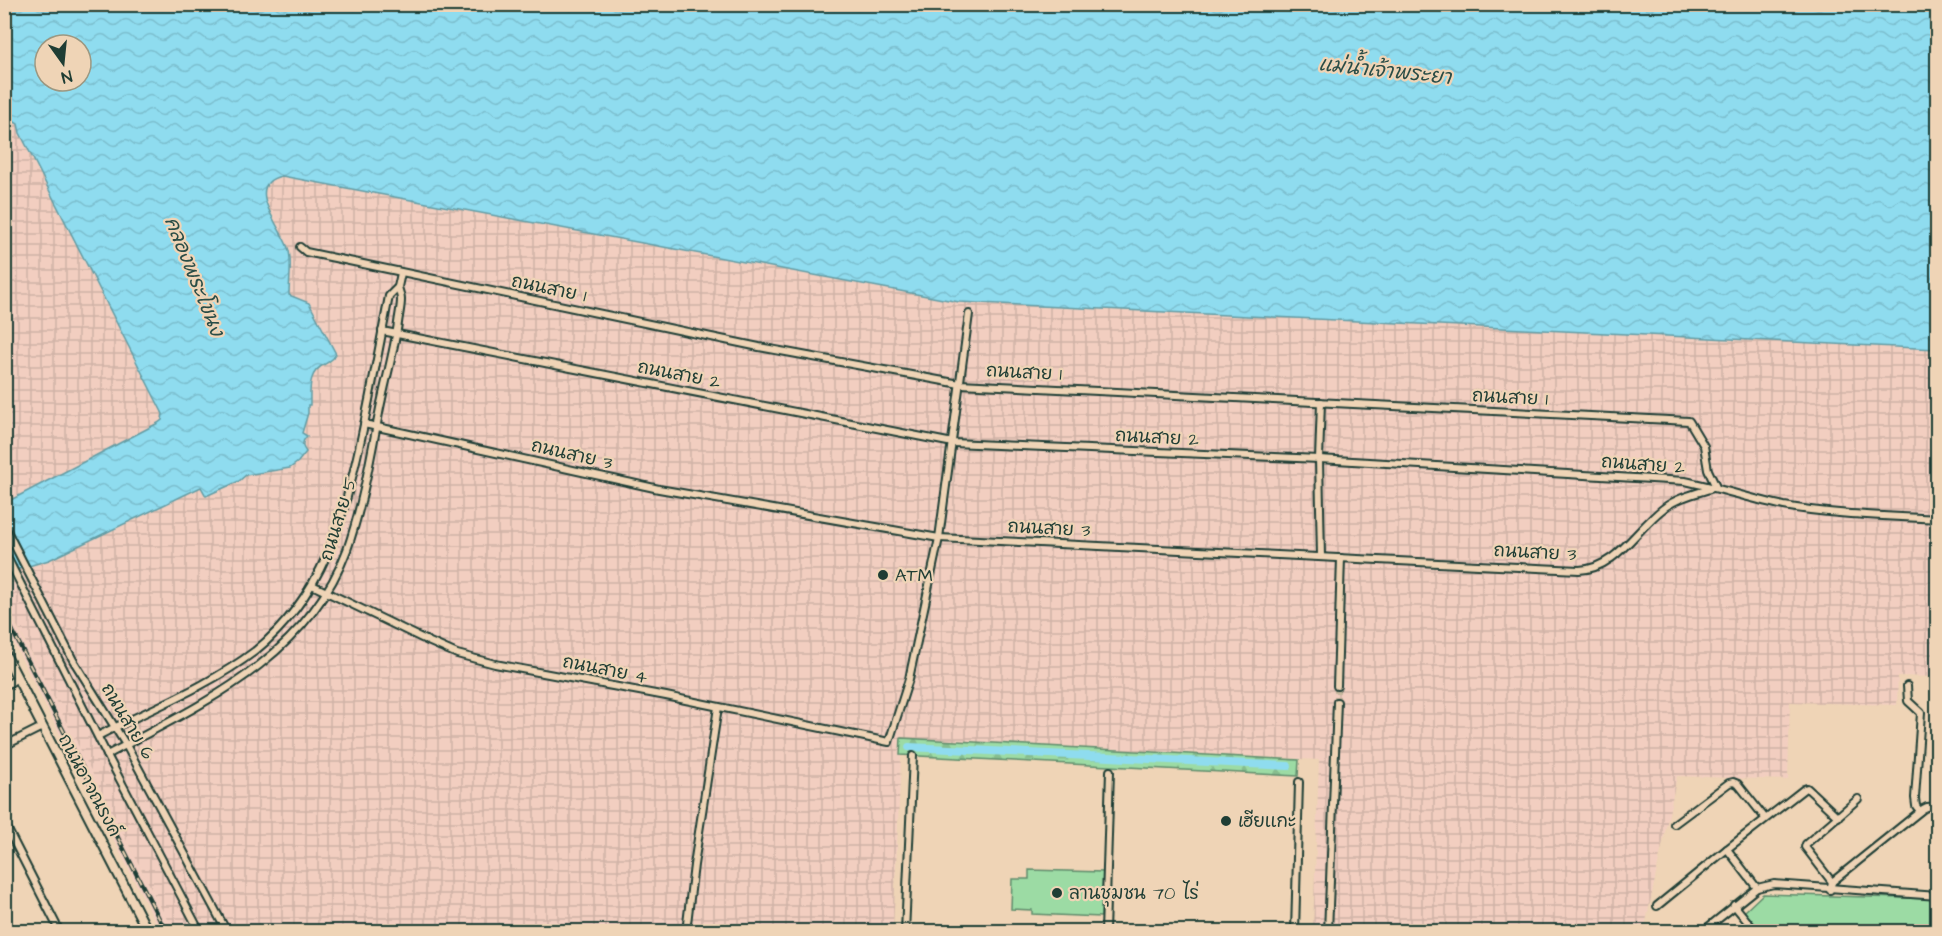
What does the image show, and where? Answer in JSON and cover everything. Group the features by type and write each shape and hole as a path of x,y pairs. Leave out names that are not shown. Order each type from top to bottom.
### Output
{"street":[{"name":"ถนนสาย 1","path":"300,247 306,252 401,273 748,345 960,384 1689,420 1704,446 1708,470 1716,487"},
{"name":"ถนนสาย 5","path":"107,755 227,688 261,665 285,645 314,612 347,549 366,481 396,334 401,298 398,287 401,273"},
{"name":"ถนนสาย 5","path":"98,736 182,695 236,664 270,638 296,609 324,565 335,538 350,489 389,296 398,287"},
{"path":"939,538 969,314"},
{"name":"ถนนสาย 2","path":"382,331 953,443 1319,459 1685,481 1810,510 1938,519"},
{"path":"1321,402 1319,459 1321,557"},
{"name":"ถนนสาย 3","path":"364,424 659,489 939,538 1590,570 1600,566 1617,553 1664,508 1674,502 1716,487"},
{"name":"ถนนสาย 6","path":"4,525 73,660 116,727 227,932"},
{"name":"ถนนสาย 4","path":"312,585 457,654 495,664 889,742 909,680 939,538"},
{"name":"ถนนสาย 6","path":"4,551 200,932"},
{"path":"1337,686 1341,558"},
{"name":"ถนนอาจณรงค์","path":"4,652 148,932"},
{"path":"4,687 17,678"},
{"path":"1907,686 1908,701 1921,713 1915,798 1920,811"},
{"path":"1328,932 1336,702"},
{"path":"686,932 718,707"},
{"path":"4,746 42,727"},
{"path":"905,932 913,756"},
{"path":"1105,932 1110,771"},
{"path":"1295,932 1299,782"},
{"path":"1674,824 1731,783 1738,784 1766,818"},
{"path":"1657,906 1805,788 1838,817"},
{"path":"1832,882 1805,847 1858,799"},
{"path":"1830,890 1832,882 1920,811 1927,807 1938,806"},
{"path":"4,822 60,932"},
{"path":"1727,849 1756,888"},
{"path":"1702,932 1756,888 1774,884 1830,890 1938,896"},
{"path":"1734,905 1756,932"}],"shaded area":[{"path":"5,116 18,124 20,133 163,414 162,420 158,423 5,503"},
{"path":"282,176 959,302 1937,349 1937,677 1898,676 1897,705 1790,702 1788,780 1677,776 1644,931 1313,931 1319,760 902,738 893,931 173,931 5,602 5,573 49,560 201,487 206,495 239,481 246,475 290,468 303,448 302,443 307,436 302,433 310,404 310,381 316,370 332,361 289,295 289,251 265,199 264,188 275,177"},
{"path":"4,602 173,931 160,931 5,626"}],"green space":[{"path":"901,738 1299,760 1298,776 900,755"},
{"name":"ลานชุมชน 70 ไร่","path":"1029,870 1103,872 1101,917 1032,914 1032,910 1011,909 1012,879 1029,879"},
{"path":"1763,894 1937,899 1937,931 1759,931 1743,913"}],"water":[{"path":"5,5 1937,5 1937,349 959,302 282,176 270,181 265,188 265,198 268,209 289,251 289,295 309,303 336,354 332,360 315,371 311,381 310,405 308,405 302,433 307,436 303,444 306,452 290,468 246,475 239,481 206,496 201,487 49,560 5,573 5,503 158,423 162,420 163,414 20,133 18,124 5,116"}],"waterway":[{"path":"909,747 1288,766"}],"tunnel":[{"path":"1337,686 1337,702"}],"railway":[{"path":"4,614 166,932"}],"place":[{"name":"ATM","path":"883,575"},
{"name":"เฮียแกะ","path":"1226,821"},
{"name":"ลานชุมชน 70 ไร่","path":"1057,893"}],"water label":[{"name":"แม่น้ำเจ้าพระยา","path":"1385,70"},
{"name":"คลองพระโขนง","path":"195,276"}]}
